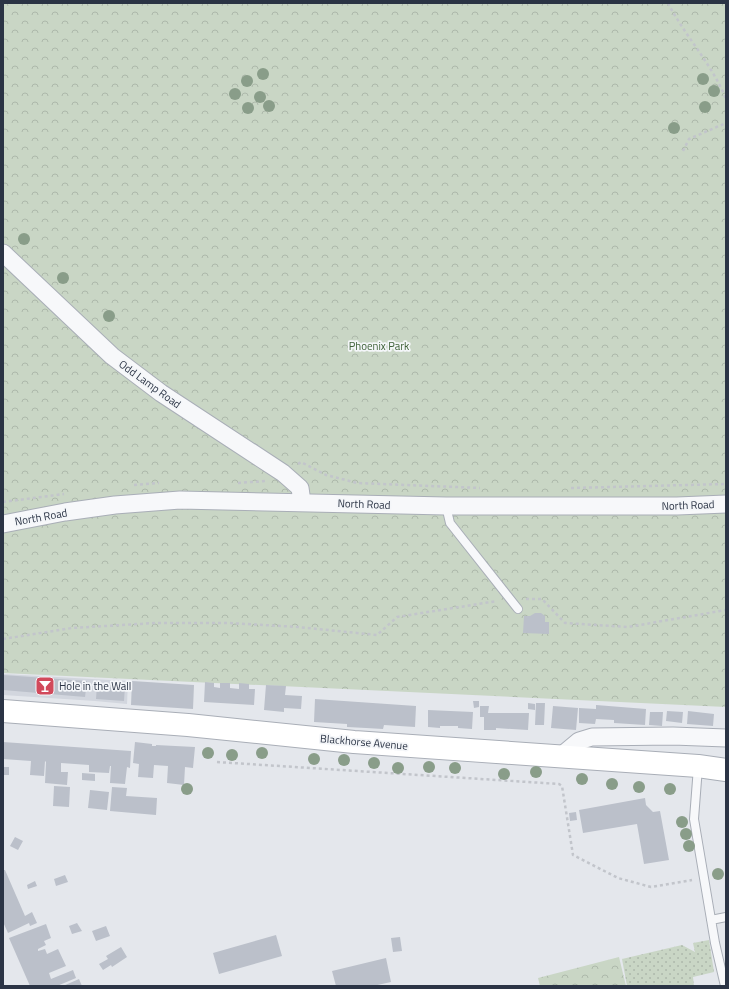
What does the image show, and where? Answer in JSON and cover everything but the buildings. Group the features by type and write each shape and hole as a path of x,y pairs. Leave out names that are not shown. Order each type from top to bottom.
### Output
{"main road":[{"name":"Blackhorse Avenue","path":"3,711 188,725 354,742 698,766 726,770"}],"street":[{"name":"Odd Lamp Road","path":"3,253 112,356 161,393 283,473 300,488 302,502"},
{"name":"North Road","path":"3,524 65,512 115,505 172,501 302,502 446,506 677,506 726,504"},
{"path":"561,756 579,741 592,737 673,736 726,738"}],"lane":[{"path":"446,506 450,523 518,609"},
{"path":"698,766 694,820 711,920 725,986"},
{"path":"711,920 726,917"}],"path":[{"path":"668,3 676,18 713,72 726,99"},
{"path":"682,151 689,139 726,122"},
{"path":"296,465 300,462 326,475 357,483 485,488"},
{"path":"571,488 726,484"},
{"path":"3,639 72,628 155,623 252,624 377,635 396,617 510,599 542,599 565,623 628,627 726,610"},
{"path":"217,762 558,784 562,786 573,855 618,878 651,887 704,878"}],"shaded area":[{"path":"3,674 128,681 127,704 3,695"}],"green space":[{"name":"Phoenix Park","path":"3,3 726,3 726,707 3,673"},
{"path":"709,940 714,972 693,977 694,986 627,986 622,959 682,945 695,952 693,943"},
{"path":"619,957 626,986 540,986 538,978"}],"place":[{"name":"Hole in the Wall","path":"45,686"}]}
